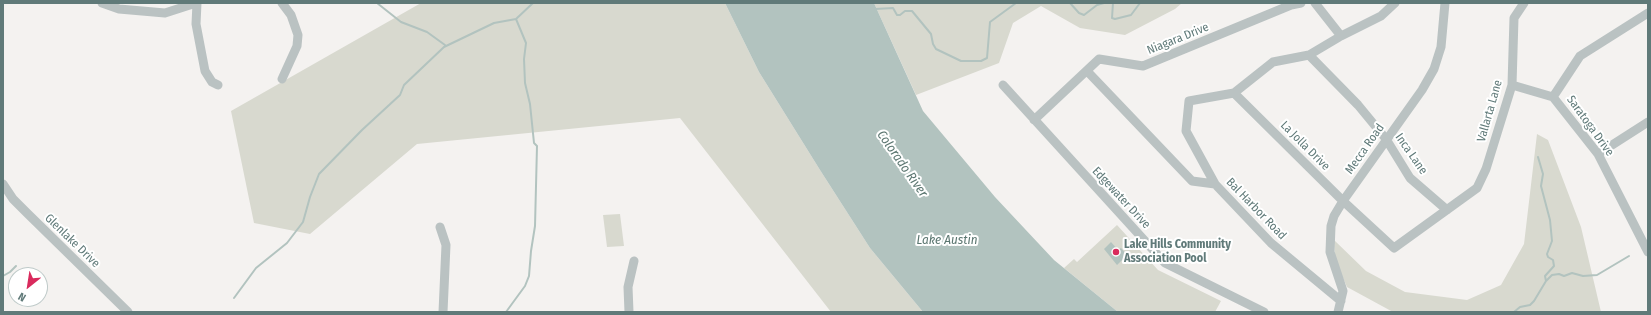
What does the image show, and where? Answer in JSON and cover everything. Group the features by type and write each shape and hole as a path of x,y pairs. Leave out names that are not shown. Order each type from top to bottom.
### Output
{"street":[{"path":"102,3 119,9 165,13 196,3 196,24 205,71 212,82 218,85"},
{"path":"282,3 291,15 298,35 297,46 282,79"},
{"name":"Niagara Drive","path":"1034,120 1099,59 1143,66 1291,5 1301,3"},
{"path":"1315,3 1341,36"},
{"path":"1215,184 1186,131 1189,101 1234,93 1273,62 1309,56 1341,36 1381,16 1395,3"},
{"name":"Mecca Road","path":"1338,312 1343,291 1330,252 1331,226 1334,216 1386,139 1422,90 1434,69 1441,47 1445,3"},
{"name":"Vallarta Lane","path":"1394,248 1477,188 1486,169 1512,85 1514,18 1524,3"},
{"path":"1554,97 1580,56 1648,13"},
{"name":"Inca Lane","path":"1309,56 1358,104 1386,139 1410,178 1447,210"},
{"name":"Bal Harbor Road","path":"1087,71 1192,181 1215,184 1271,243 1341,301"},
{"name":"Edgewater Drive","path":"1003,85 1165,263 1264,312"},
{"name":"Saratoga Drive","path":"1512,85 1554,97 1598,154 1645,237 1648,252"},
{"name":"La Jolla Drive","path":"1234,93 1343,201 1394,248"},
{"path":"1598,154 1648,122"},
{"name":"Glenlake Drive","path":"3,184 13,199 27,214 128,312"},
{"path":"440,227 446,245 443,312"},
{"path":"629,312 628,287 634,261"}],"shaded area":[{"path":"421,3 725,3 759,72 820,170 870,248 923,312 831,312 680,118 417,144 310,234 254,223 231,111"},
{"path":"874,3 1182,3 1175,9 1125,35 1080,28 1041,6 1013,23 999,63 916,95"},
{"path":"1537,134 1548,140 1581,227 1601,312 1393,312 1347,287 1335,260 1334,240 1366,271 1405,292 1467,300 1501,285 1524,244"},
{"path":"620,214 624,246 607,247 603,215"},
{"path":"1117,225 1158,270 1221,301 1215,312 1118,312 1064,268 1074,259 1077,262"}],"water":[{"name":"Lake Austin","path":"725,3 874,3 923,111 995,197 1054,260 1118,312 923,312 870,248 820,170 759,72"},
{"name":"Lake Hills Community Association Pool","path":"1111,242 1118,250 1121,248 1127,255 1117,265 1104,249"}],"waterway":[{"path":"377,3 401,22 427,32 445,45"},
{"path":"234,298 256,268 287,243 303,222 310,197 319,174 362,130 400,95 404,85 444,47 494,23 516,19 533,3"},
{"path":"875,9 893,8 897,15 900,15 905,11 912,11 931,34 933,44 936,49 961,61 981,61 987,58 990,22 1016,3"},
{"path":"1070,3 1079,13 1084,15 1097,5 1104,3"},
{"path":"1113,3 1112,18 1115,19 1131,15 1140,3"},
{"path":"506,312 525,286 529,276 535,226 537,146 534,143 530,104 525,83 524,59 526,43 516,19"},
{"path":"1514,312 1520,307 1530,305 1534,301 1546,281 1545,276 1554,266 1553,260 1548,257 1547,254 1552,241 1550,220 1541,186 1543,174 1538,157"},
{"path":"1546,281 1552,275 1559,274 1564,276 1572,273 1583,276 1597,275 1629,256"},
{"path":"3,276 16,266"}],"place":[{"name":"Lake Hills Community Association Pool","path":"1116,252"}],"water label":[{"name":"Colorado River","path":"902,164"}]}
